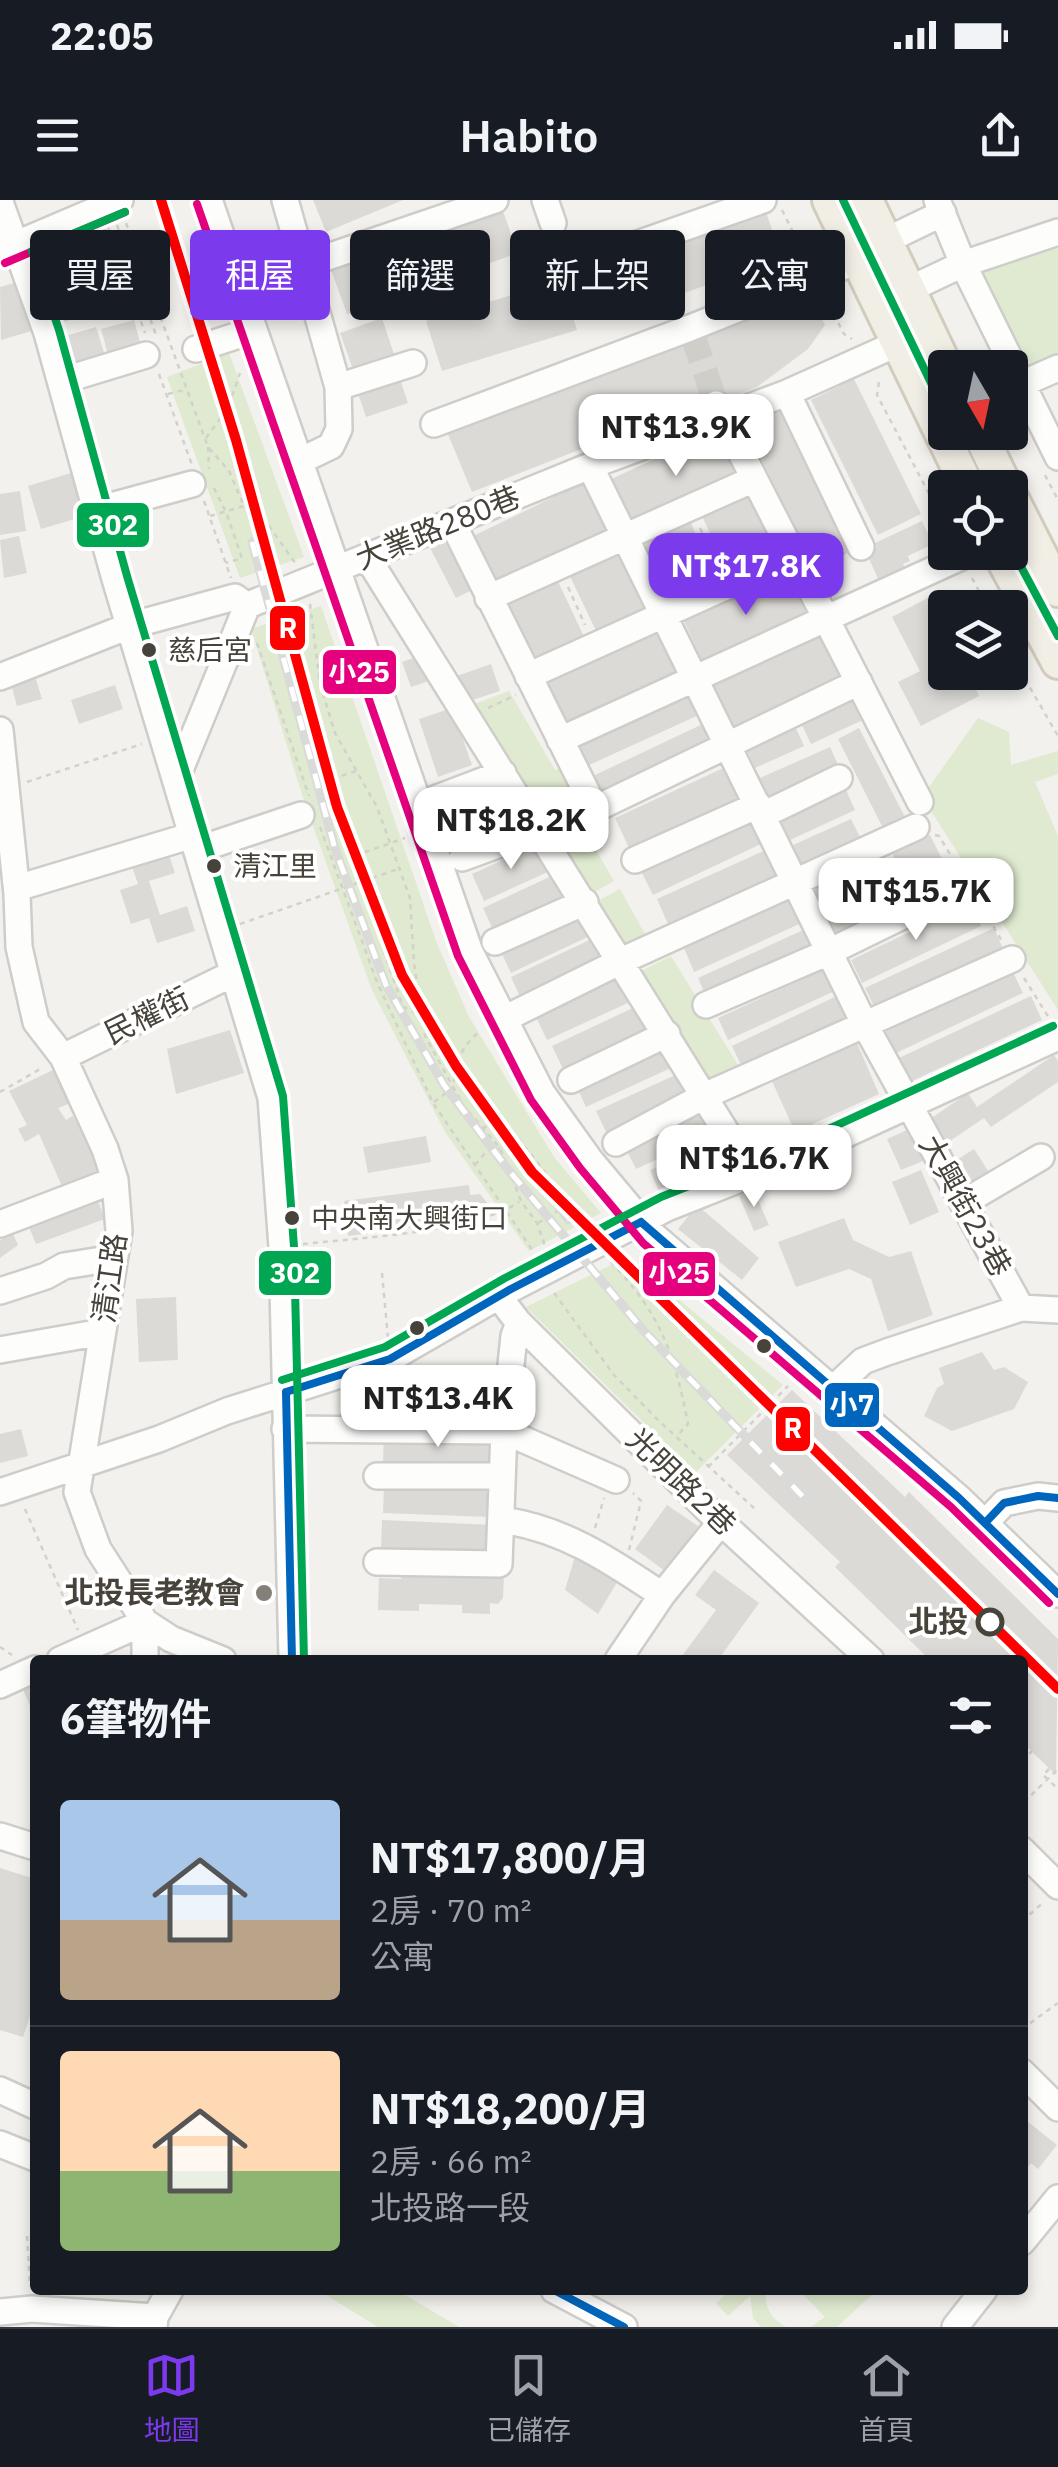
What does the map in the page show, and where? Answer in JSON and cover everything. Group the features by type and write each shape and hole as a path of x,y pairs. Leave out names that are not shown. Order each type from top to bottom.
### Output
{"main road":[{"path":"829,200 857,261 913,338 928,352"},
{"path":"866,200 908,290 913,338 961,470"},
{"path":"1028,531 1058,590"},
{"path":"1009,570 1058,662"}],"street":[{"path":"209,200 339,568 470,952 491,1025 590,1160 641,1222 985,1524 1058,1594"},
{"path":"286,200 294,230"},
{"path":"330,256 495,200"},
{"path":"677,230 762,200"},
{"path":"0,202 8,248 61,381 129,626 271,1098 282,1247 292,1655"},
{"path":"885,241 940,206 999,350"},
{"path":"8,248 115,210"},
{"path":"908,290 963,264 1058,232"},
{"path":"434,424 692,332 857,261"},
{"path":"300,461 331,446 338,429 338,387 319,320"},
{"path":"196,350 254,330"},
{"name":"大業路280巷","path":"240,596 339,568 453,524 718,410 787,393 913,338"},
{"path":"61,381 152,352"},
{"path":"338,387 413,362"},
{"path":"1028,381 1058,368"},
{"path":"787,393 861,547"},
{"path":"1028,408 1058,457"},
{"path":"491,1025 796,884 918,815 828,619 718,410"},
{"name":"大興街23巷","path":"590,466 864,1023 1021,1308"},
{"path":"488,598 754,479"},
{"path":"96,510 196,482"},
{"path":"453,524 595,809"},
{"path":"531,681 594,645 794,556"},
{"path":"367,557 753,1175"},
{"path":"560,740 934,570"},
{"path":"0,676 129,626 240,596"},
{"path":"177,777 240,596"},
{"path":"462,858 595,809 859,682"},
{"name":"清江路","path":"0,730 11,893 18,946 36,1022 62,1057 105,1149 115,1180 119,1231 77,1492 98,1550 145,1622 172,1639 211,1655"},
{"path":"420,805 504,773"},
{"path":"635,860 839,778"},
{"path":"11,893 195,842 312,817"},
{"path":"706,1006 968,884"},
{"path":"495,942 585,902"},
{"path":"616,1143 704,1096 1012,959"},
{"name":"民權街","path":"62,1057 232,974"},
{"path":"8,1490 159,1439 227,1410 390,1359 499,1296 667,1208 753,1175 909,1105 1053,1027"},
{"path":"571,1080 667,1034"},
{"path":"963,1203 1041,1157"},
{"path":"0,1224 115,1180"},
{"path":"0,1291 64,1266 114,1258"},
{"name":"光明路2巷","path":"499,1296 519,1322 720,1522 866,1655"},
{"name":"大興街23巷","path":"833,1389 863,1361 1021,1308 1058,1310"},
{"path":"376,1562 498,1564 504,1431 514,1336 519,1322"},
{"path":"0,1350 102,1332"},
{"path":"285,1429 504,1431 612,1479"},
{"path":"377,1476 501,1476"},
{"path":"985,1524 1004,1503 1038,1496 1058,1498"},
{"path":"501,1520 531,1524 589,1549 662,1595"},
{"path":"621,1655 662,1595 720,1522"},
{"path":"73,1655 145,1622 145,1655"},
{"path":"0,1686 30,1671"},
{"path":"0,1836 30,1845"},
{"path":"1028,1858 1053,1891"},
{"path":"1028,2078 1058,2108"},
{"path":"0,2090 30,2104"},
{"path":"0,2144 30,2156"},
{"path":"1028,2235 1058,2198"},
{"path":"0,2312 32,2309 155,2322 168,2295"},
{"path":"563,2295 624,2327"},
{"path":"955,2327 980,2295"}],"path":[{"path":"777,200 792,230"},
{"path":"115,210 152,352"},
{"path":"115,210 152,352 240,596"},
{"path":"161,320 208,447 210,480 242,558 226,563"},
{"path":"837,320 844,334 862,346"},
{"path":"205,439 228,408 240,373"},
{"path":"880,382 877,396 928,492"},
{"path":"166,395 186,389"},
{"path":"208,447 229,471 244,506 270,526 300,569"},
{"path":"209,517 244,506"},
{"path":"690,508 728,585"},
{"path":"558,565 594,645"},
{"path":"320,600 310,603 320,684 334,733 358,770 391,843 410,898 425,1036 452,1088 500,1148 521,1201 537,1224 547,1250"},
{"path":"255,634 312,817 377,982 433,1103 536,1257"},
{"path":"468,717 531,681"},
{"path":"1028,685 1058,736"},
{"path":"6,789 164,737"},
{"path":"358,770 326,781 403,1006 420,1015"},
{"path":"918,815 939,836 1053,1027"},
{"path":"348,851 360,847 362,853 405,838"},
{"path":"220,931 401,868"},
{"path":"433,1103 452,1088 457,1058 467,1042 491,1025"},
{"path":"0,1092 62,1057"},
{"path":"482,1129 501,1116 589,1227"},
{"path":"474,1166 486,1152 500,1148"},
{"path":"282,1247 435,1229 506,1212 521,1201"},
{"path":"537,1224 570,1204"},
{"path":"606,1258 644,1300 672,1352 688,1424 676,1437"},
{"path":"382,1273 394,1429"},
{"path":"550,1288 614,1375 755,1510"},
{"path":"708,1466 788,1386"},
{"path":"589,1549 612,1479 641,1501 632,1544 622,1568"},
{"path":"8,1490 86,1650"},
{"path":"1028,1755 1032,1751"},
{"path":"1049,1768 1043,1774 1058,1790"},
{"path":"1028,1798 1058,1769"},
{"path":"1028,1915 1053,1891"},
{"path":"1028,2025 1058,2003"},
{"path":"27,2236 30,2280"},
{"path":"31,2295 32,2309"}],"green space":[{"path":"1058,247 1058,356 1032,367 1028,350 1023,350 979,271"},
{"path":"229,353 304,557 240,578 167,377"},
{"path":"321,606 436,941 469,1017 554,1157 601,1213 529,1251 445,1132 372,990 305,804 251,629"},
{"path":"509,691 555,770 564,767 582,804 544,823 472,705"},
{"path":"978,718 1009,732 1011,765 1058,751 1058,774 1035,782 1058,836 1058,1010 922,797"},
{"path":"583,828 614,881 591,894 560,842"},
{"path":"620,889 646,936 623,949 596,902"},
{"path":"671,956 741,1070 708,1088 641,971"},
{"path":"627,1257 783,1385 695,1473 526,1307"},
{"path":"326,2295 405,2295 459,2327 378,2327"},
{"path":"725,2295 766,2295 770,2312 786,2327 761,2327 753,2318 750,2296 728,2316 716,2303"},
{"path":"804,2295 872,2295 837,2327 811,2327 825,2317"}],"building":[{"path":"313,200 403,200 330,230 325,230"},
{"path":"500,203 510,231 510,256 490,263 490,230 424,230"},
{"path":"763,204 772,230 705,230 705,286 685,293 685,231"},
{"path":"350,257 350,313 347,314 330,264"},
{"path":"21,281 35,330 1,340 0,287"},
{"path":"510,295 510,320 574,320 577,330 442,371 426,321 490,320 490,302"},
{"path":"134,320 142,349 109,358 101,329"},
{"path":"383,320 395,357 354,372 340,333"},
{"path":"734,320 822,320 825,325 808,349 757,387 625,439 622,433 472,492 447,432"},
{"path":"96,327 106,359 71,369 62,337"},
{"path":"400,379 408,403 366,417 358,393"},
{"path":"854,379 921,514 878,535 811,400"},
{"path":"792,402 863,545 816,569 745,426"},
{"path":"720,429 742,477 632,529 609,480"},
{"path":"71,473 85,516 41,529 28,486"},
{"path":"585,482 610,532 496,588 471,537"},
{"path":"748,489 780,557 732,579 700,512"},
{"path":"20,491 26,531 0,535 0,494"},
{"path":"688,517 720,585 673,607 641,538"},
{"path":"922,521 928,534 928,546 908,556 910,561 903,564 906,571 880,583 866,552 877,547 875,543"},
{"path":"19,536 27,573 4,578 0,540"},
{"path":"443,539 472,590 456,598 429,546"},
{"path":"615,544 648,614 599,637 566,568"},
{"path":"788,569 811,618 705,667 682,617"},
{"path":"555,575 587,643 536,666 504,598"},
{"path":"928,598 928,690 976,690 979,696 921,726 898,682 920,671 892,617"},
{"path":"657,626 681,678 569,729 545,677"},
{"path":"824,634 846,685 735,735 712,685"},
{"path":"419,656 432,680 411,687 402,662"},
{"path":"491,664 500,691 466,702 457,676"},
{"path":"34,673 42,699 17,706 10,680"},
{"path":"115,685 123,709 79,724 71,700"},
{"path":"693,695 701,714 587,766 579,747"},
{"path":"855,698 865,719 811,744 801,723"},
{"path":"452,708 472,765 438,777 419,719"},
{"path":"707,722 716,743 603,797 593,776"},
{"path":"795,726 804,746 755,768 746,748"},
{"path":"859,728 906,819 884,830 838,739"},
{"path":"830,747 840,769 770,800 760,778"},
{"path":"730,765 746,799 631,852 615,818"},
{"path":"499,784 519,827 474,848 454,805"},
{"path":"846,790 855,810 790,840 781,820"},
{"path":"754,815 767,841 653,895 640,869"},
{"path":"851,819 862,841 803,868 793,845"},
{"path":"930,835 942,859 904,877 892,853"},
{"path":"537,844 550,871 484,901 472,874"},
{"path":"768,849 783,880 671,931 657,899"},
{"path":"168,852 175,873 149,881 160,915 187,906 195,931 157,943 149,918 131,924 120,890 138,884 131,864"},
{"path":"950,862 961,886 840,942 829,917"},
{"path":"856,869 868,893 826,914 814,890"},
{"path":"558,873 569,897 494,932 483,908"},
{"path":"795,898 806,921 694,972 684,948"},
{"path":"970,903 981,926 862,983 851,960"},
{"path":"582,910 594,934 511,973 500,950"},
{"path":"810,927 822,953 709,1003 698,978"},
{"path":"994,928 1004,951 876,1010 865,988"},
{"path":"598,936 609,960 522,1001 511,977"},
{"path":"1010,966 1023,993 896,1053 883,1025"},
{"path":"829,967 839,989 728,1040 718,1018"},
{"path":"619,978 630,1002 547,1040 536,1017"},
{"path":"843,993 853,1015 742,1067 732,1046"},
{"path":"1031,996 1042,1020 910,1082 899,1058"},
{"path":"637,1006 648,1031 564,1071 552,1046"},
{"path":"230,1030 244,1073 176,1094 167,1049"},
{"path":"662,1043 673,1067 586,1107 575,1083"},
{"path":"857,1043 879,1094 795,1132 772,1081"},
{"path":"1054,1055 1058,1061 1058,1082 991,1127 984,1118 947,1143 930,1119 968,1093 977,1107"},
{"path":"55,1069 71,1103 58,1108 66,1120 73,1116 104,1176 64,1191 39,1134 25,1142 18,1129 27,1125 9,1091"},
{"path":"682,1072 693,1095 607,1134 596,1111"},
{"path":"704,1108 715,1133 636,1169 624,1145"},
{"path":"909,1129 923,1161 901,1170 887,1139"},
{"path":"426,1136 431,1162 368,1173 363,1147"},
{"path":"725,1136 736,1159 660,1194 650,1170"},
{"path":"974,1149 992,1177 972,1189 955,1161"},
{"path":"921,1170 939,1212 910,1225 892,1182"},
{"path":"469,1185 470,1195 480,1194 488,1204 489,1217 348,1236 344,1201"},
{"path":"753,1189 769,1225 754,1231 739,1196"},
{"path":"96,1196 105,1219 36,1244 29,1227 57,1218 54,1211"},
{"path":"697,1205 759,1258 742,1280 678,1229"},
{"path":"844,1218 853,1240 889,1257 911,1251 933,1315 888,1331 871,1279 849,1269 796,1287 778,1242"},
{"path":"13,1234 18,1245 0,1258 0,1240"},
{"path":"176,1297 178,1360 139,1362 136,1299"},
{"path":"982,1352 994,1370 1004,1367 1028,1382 1014,1409 952,1431 924,1416 937,1388 944,1384 939,1368"},
{"path":"792,1390 905,1497 909,1492 1058,1639 1056,1775 1028,1748 1028,1655 925,1655 835,1567 840,1562 727,1455"},
{"path":"21,1429 28,1456 0,1463 0,1434"},
{"path":"384,1431 494,1436 493,1468 383,1463"},
{"path":"384,1486 490,1490 489,1517 383,1513"},
{"path":"667,1505 698,1526 665,1571 635,1549"},
{"path":"382,1520 493,1525 491,1554 381,1549"},
{"path":"578,1546 622,1574 598,1614 565,1590"},
{"path":"714,1570 759,1603 722,1655 683,1655 716,1610 695,1595"},
{"path":"401,1571 504,1575 503,1598 498,1604 490,1603 490,1614 462,1613 462,1605 419,1604 419,1611 378,1610 379,1578 401,1579"},
{"path":"30,1684 30,1706 22,1687"},
{"path":"0,1868 30,1877 30,2016 23,2037 0,2030"},
{"path":"1028,2122 1057,2145 1038,2169 1031,2163 1028,2167"}],"tunnel":[{"path":"693,336 716,404"}],"railway":[{"path":"252,542 335,849 386,985 444,1085 510,1172 644,1331 809,1503"},
{"path":"532,1172 569,1220"}],"transit line":[{"name":"R","path":"161,200 236,440 337,807 402,975 456,1066 532,1172 1023,1655"},
{"name":"302","path":"843,200 928,377"},
{"name":"小25","path":"197,204 458,956 531,1100 580,1168 643,1243 951,1507 1049,1603"},
{"name":"小25","path":"5,263 125,212"},
{"name":"302","path":"125,212 32,251 59,330 127,576 283,1096 294,1247 304,1655"},
{"name":"302","path":"1023,570 1058,636"},
{"name":"302","path":"282,1380 385,1347 505,1278 661,1197 798,1143 1053,1026"},
{"name":"小7","path":"641,1222 959,1498 1058,1594"},
{"name":"小7","path":"286,1392 390,1359 511,1289 641,1222"},
{"name":"小7","path":"286,1392 292,1655"},
{"name":"小7","path":"985,1523 1004,1503 1038,1496 1058,1498"},
{"name":"R","path":"1028,1660 1058,1689"},
{"name":"小7","path":"563,2295 624,2327"}],"place":[{"name":"慈后宮","path":"149,650"},
{"name":"清江里","path":"214,866"},
{"name":"中央南大興街口","path":"292,1218"},
{"name":"北投長老教會","path":"264,1593"},
{"name":"北投","path":"990,1622"}]}
